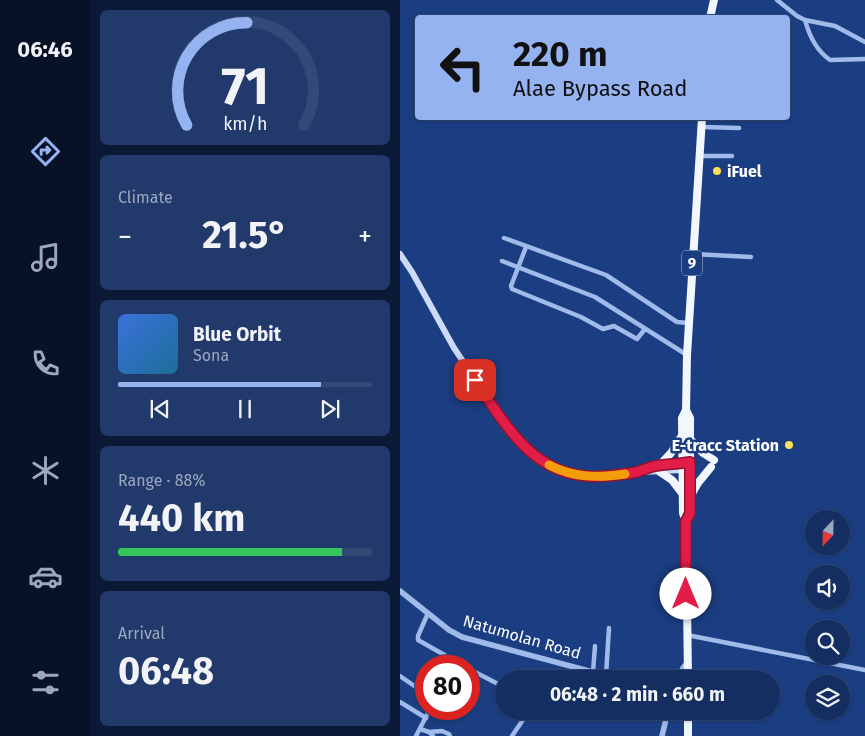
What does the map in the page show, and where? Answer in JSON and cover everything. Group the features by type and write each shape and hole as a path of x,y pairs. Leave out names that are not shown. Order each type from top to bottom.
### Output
{"highway":[{"path":"711,15 714,0"},
{"name":"9","path":"687,670 686,521 683,514 686,496 686,466 682,418 686,410 688,323 702,120"},
{"name":"9","path":"686,410 690,418 690,439 686,466"},
{"path":"682,435 660,469 686,496 712,463 690,439"},
{"path":"688,720 688,736"}],"main road":[{"path":"400,254 454,348 507,427 528,451 542,462 576,475 594,477 686,466"}],"street":[{"path":"777,0 805,20 835,26 865,42"},
{"path":"805,20 812,38 830,60 865,59"},
{"path":"702,127 739,128"},
{"path":"700,156 732,156"},
{"path":"504,238 606,275 677,322 688,323"},
{"path":"526,247 511,286 514,290 581,317 600,329 614,326 636,339 639,338 645,329"},
{"path":"693,254 751,257"},
{"path":"502,262 595,297 687,355"},
{"name":"Natumolan Road","path":"400,590 449,630 462,637 586,670"},
{"path":"428,613 418,640 445,655"},
{"path":"606,670 609,628"},
{"path":"687,634 865,670"},
{"path":"593,670 595,646"},
{"path":"682,670 687,663"},
{"path":"480,675 495,682"},
{"path":"400,676 415,686"},
{"path":"400,702 415,711"},
{"path":"416,736 425,720"},
{"path":"512,736 523,720"},
{"path":"662,736 666,720"},
{"path":"420,729 429,732 442,731 451,736"},
{"path":"429,732 433,736"}],"slow traffic":[{"path":"549,465 568,474 584,477 625,474"}],"place":[{"name":"iFuel","path":"717,171"},
{"name":"E-tracc Station","path":"789,445"}],"route":[{"path":"475,380 518,441 542,462 568,474 584,477 607,476 635,472 654,466 690,462 690,513 686,521 686,594"}]}
